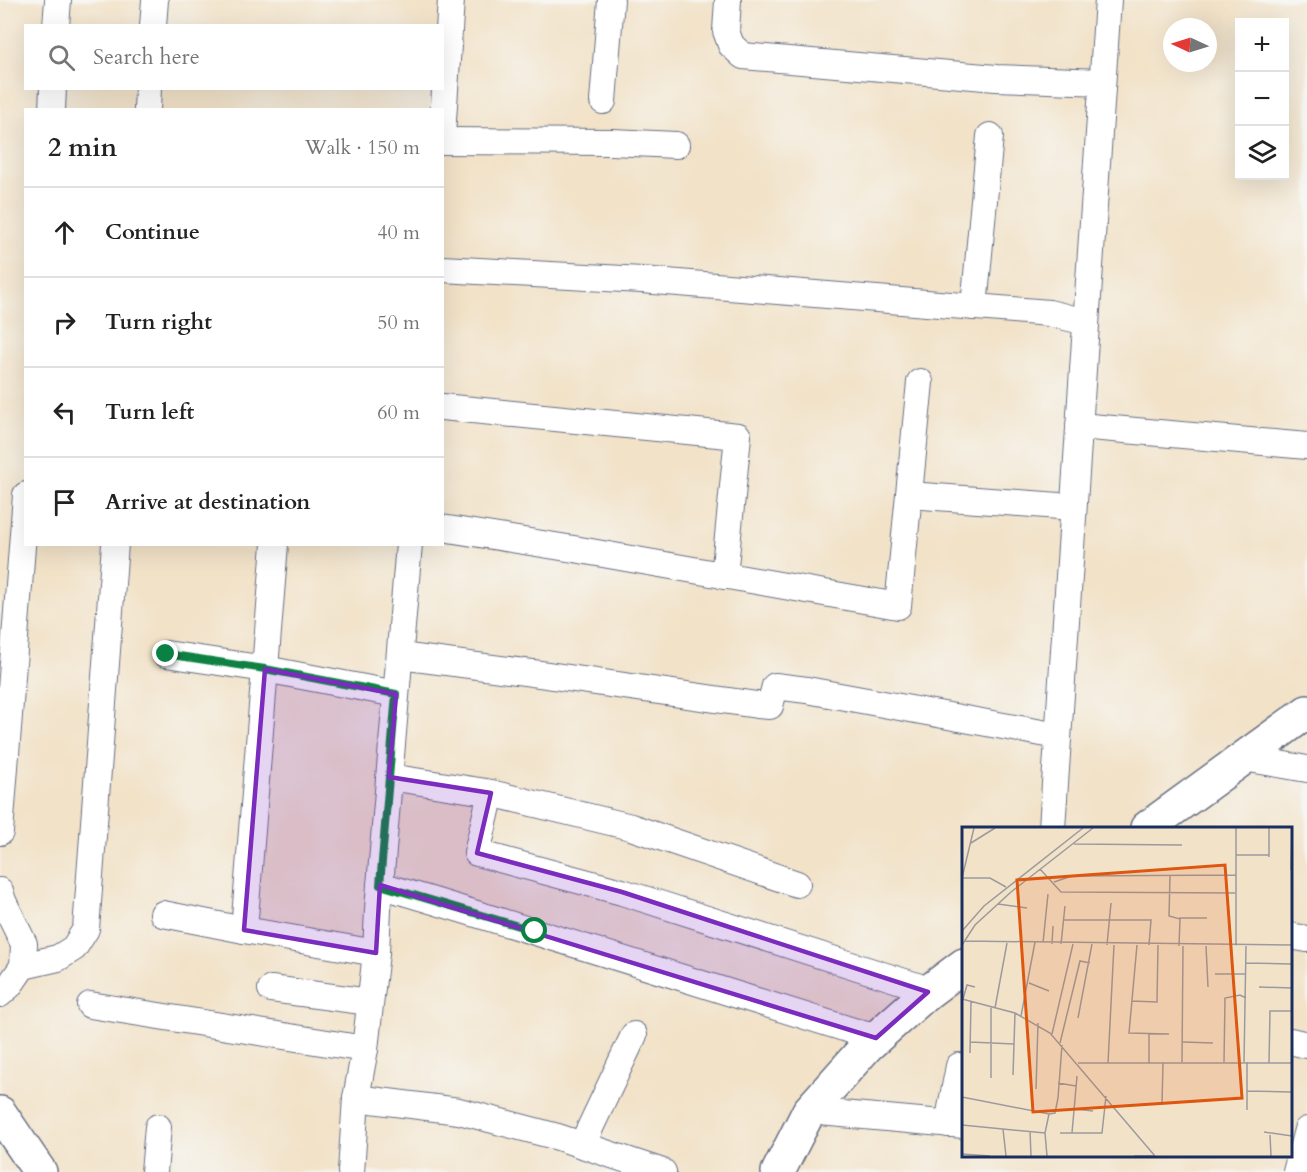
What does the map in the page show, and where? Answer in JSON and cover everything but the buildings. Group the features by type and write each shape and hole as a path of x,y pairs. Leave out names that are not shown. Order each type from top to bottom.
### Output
{"main road":[{"path":"1148,827 1307,712"},
{"path":"778,1172 809,1111 867,1046 948,983"},
{"path":"0,1113 39,1172"}],"street":[{"path":"56,24 57,0"},
{"path":"153,24 155,0"},
{"path":"444,108 451,0"},
{"path":"603,101 611,0"},
{"path":"728,0 726,31 731,45 743,57 996,78 1102,82"},
{"path":"1052,827 1108,0"},
{"path":"52,108 53,90"},
{"path":"147,108 148,90"},
{"path":"974,307 990,136"},
{"path":"444,141 612,142 676,145"},
{"path":"444,269 642,280 1049,313 1086,322"},
{"path":"444,528 898,606 920,382"},
{"path":"444,407 738,436 724,576"},
{"path":"1079,426 1307,446"},
{"path":"909,495 1073,507"},
{"path":"0,831 24,521"},
{"path":"23,966 58,958 74,948 86,929 115,546"},
{"path":"244,930 275,546"},
{"path":"351,1172 356,1098 365,1049 376,952 410,546"},
{"path":"166,654 265,669 396,694"},
{"path":"400,656 757,705 770,706 775,686 1058,736"},
{"path":"1244,758 1307,769"},
{"path":"389,777 491,793 631,827 797,884"},
{"path":"491,793 477,853 622,892 917,986 948,983"},
{"path":"380,885 876,1038"},
{"path":"0,891 24,944 23,966 10,985 0,994"},
{"path":"163,914 376,952"},
{"path":"270,988 370,1002"},
{"path":"90,1005 365,1049"},
{"path":"582,1145 634,1035"},
{"path":"1292,1041 1307,1045"},
{"path":"809,1111 956,1124 959,1066"},
{"path":"356,1098 459,1111 558,1137 663,1172"},
{"path":"154,1172 158,1127"},
{"path":"1296,1172 1307,1130"}],"highlighted area":[{"path":"265,669 396,694 389,777 491,793 477,853 622,892 928,992 876,1038 380,885 376,953 244,930"}],"route":[{"path":"166,654 265,669 396,694 380,885 535,931"}]}
